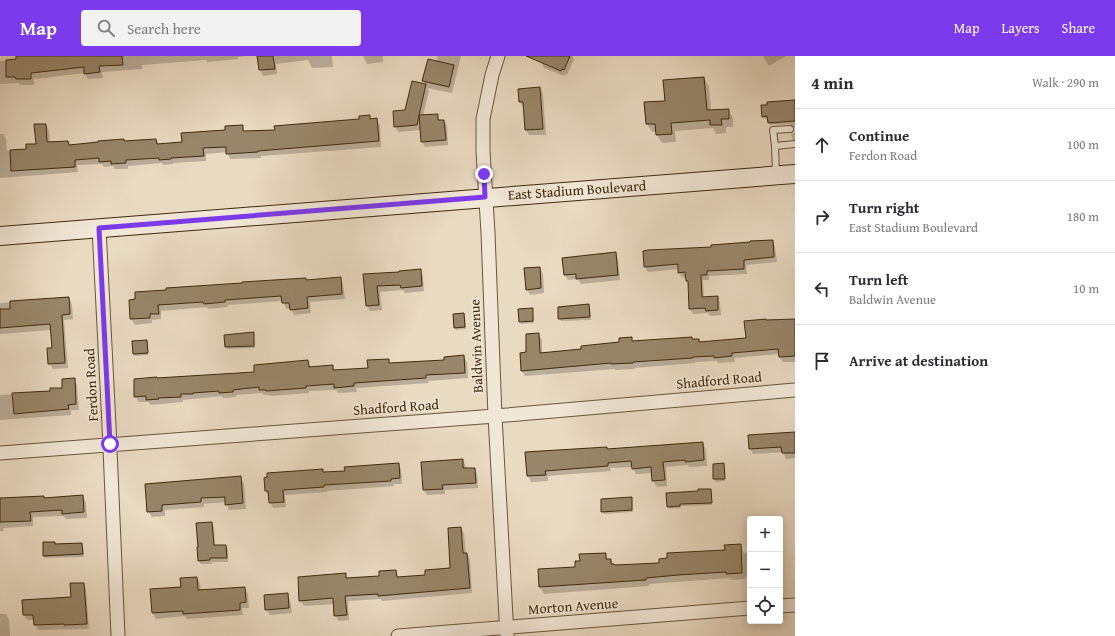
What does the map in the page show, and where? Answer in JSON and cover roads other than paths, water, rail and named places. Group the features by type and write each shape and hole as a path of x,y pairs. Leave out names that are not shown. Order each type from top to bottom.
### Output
{"main road":[{"name":"East Stadium Boulevard","path":"0,236 795,174"}],"street":[{"name":"Baldwin Avenue","path":"498,56 492,75 484,119 483,151 488,233 495,416 507,632"},
{"name":"Ferdon Road","path":"99,228 118,636"},
{"name":"Shadford Road","path":"0,453 495,416 795,390"},
{"path":"783,606 795,605"},
{"name":"Morton Avenue","path":"398,636 507,632 747,608"}],"lane":[{"path":"776,175 773,130 790,129"},
{"path":"774,146 795,144"}]}
